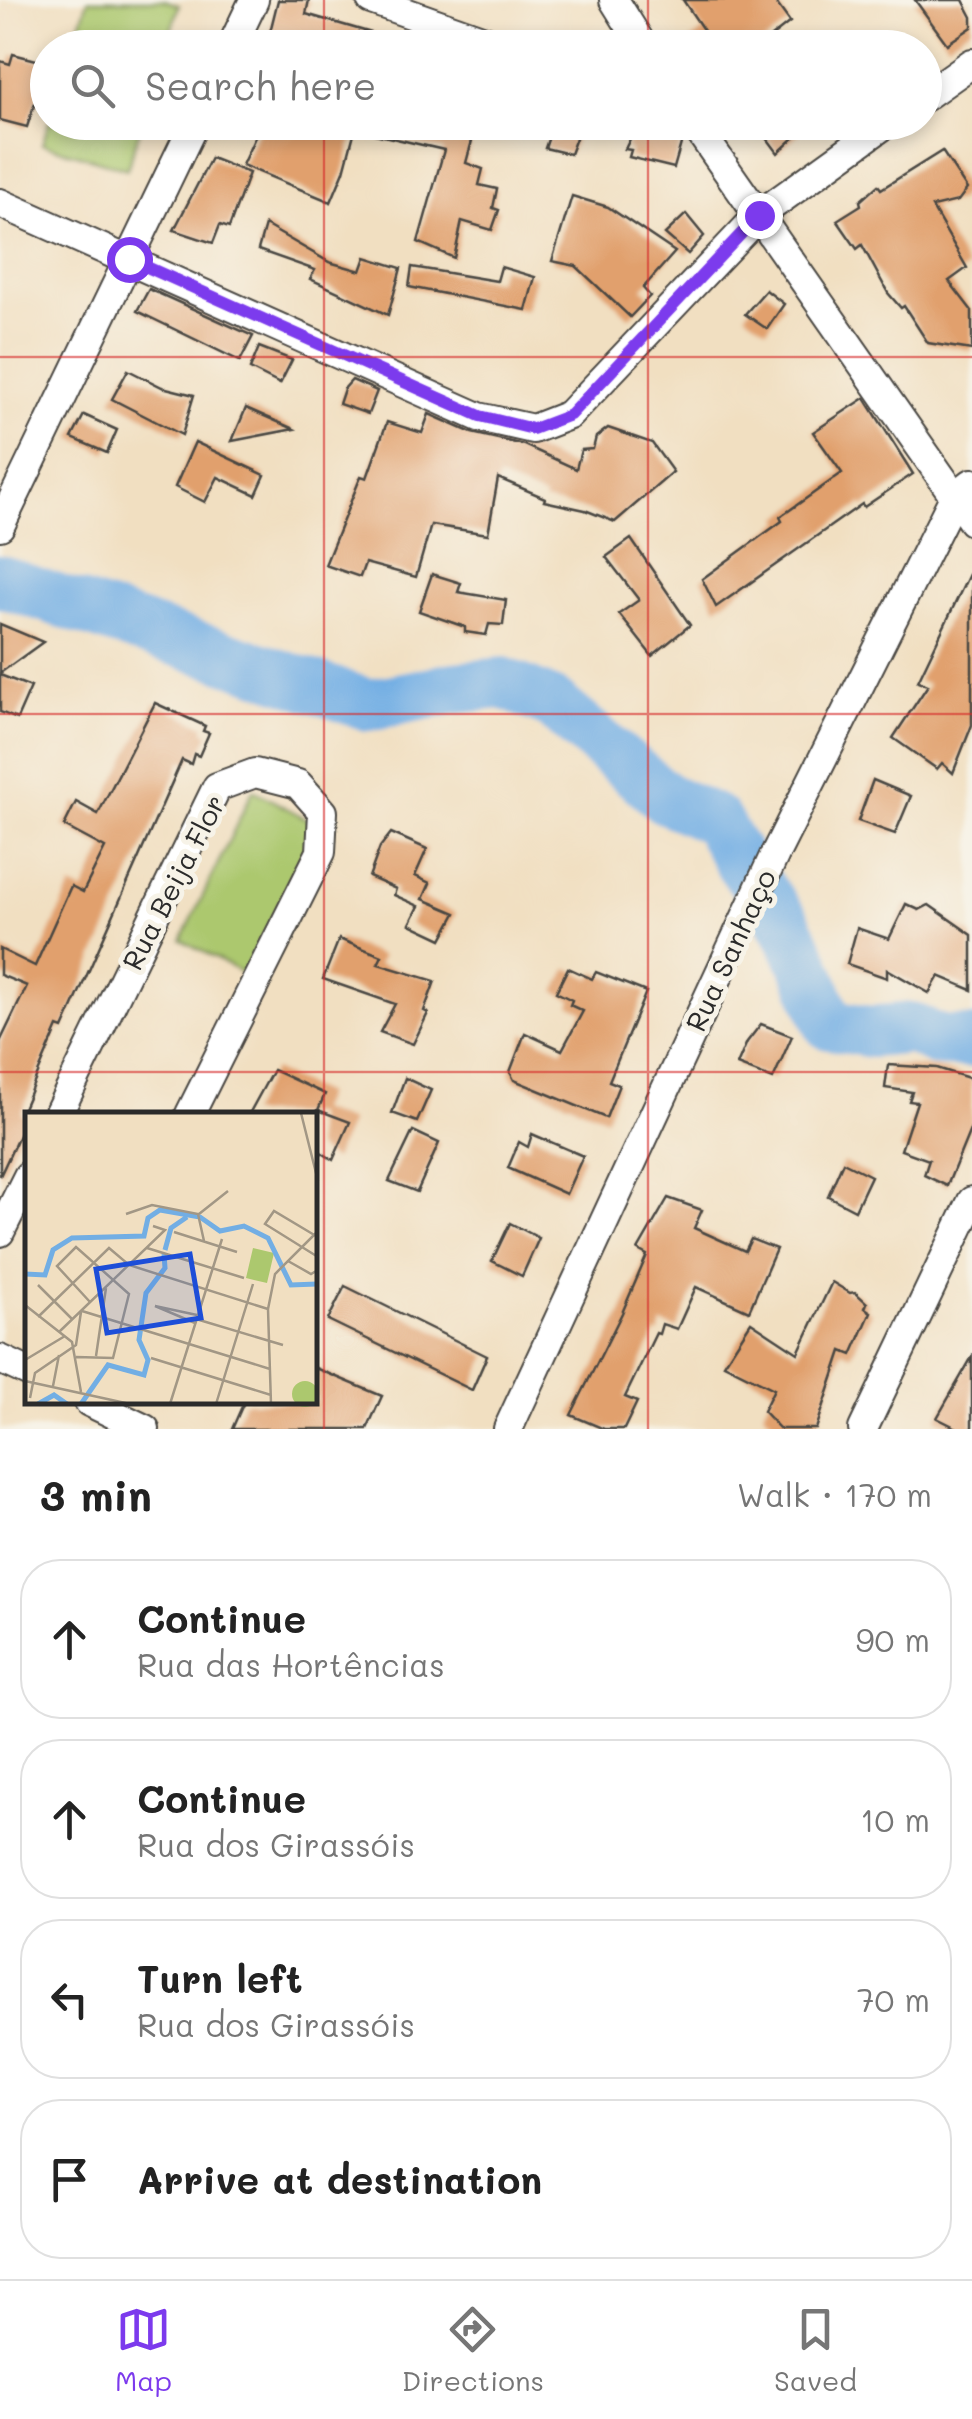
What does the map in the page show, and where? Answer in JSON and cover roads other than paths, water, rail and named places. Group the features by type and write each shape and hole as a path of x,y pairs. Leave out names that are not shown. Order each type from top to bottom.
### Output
{"street":[{"path":"240,30 254,0"},
{"path":"371,0 456,30"},
{"path":"614,0 633,30"},
{"path":"942,84 972,63"},
{"path":"0,526 186,140"},
{"path":"706,140 963,490 972,521"},
{"path":"0,203 480,416 533,429 570,415 759,215 863,140"},
{"name":"Rua Sanhaço","path":"508,1429 775,854 963,490"},
{"name":"Rua Beija Flor","path":"59,1112 217,788 254,773 298,784 323,812 321,852 191,1112"},
{"path":"0,1232 25,1182"},
{"path":"863,1429 972,1201"},
{"path":"92,1404 145,1429"}],"waterway":[{"path":"0,581 369,705 454,688 503,683 552,703 665,798 715,820 784,922 829,1024 870,1032 911,1028 940,1041 972,1042"}]}
